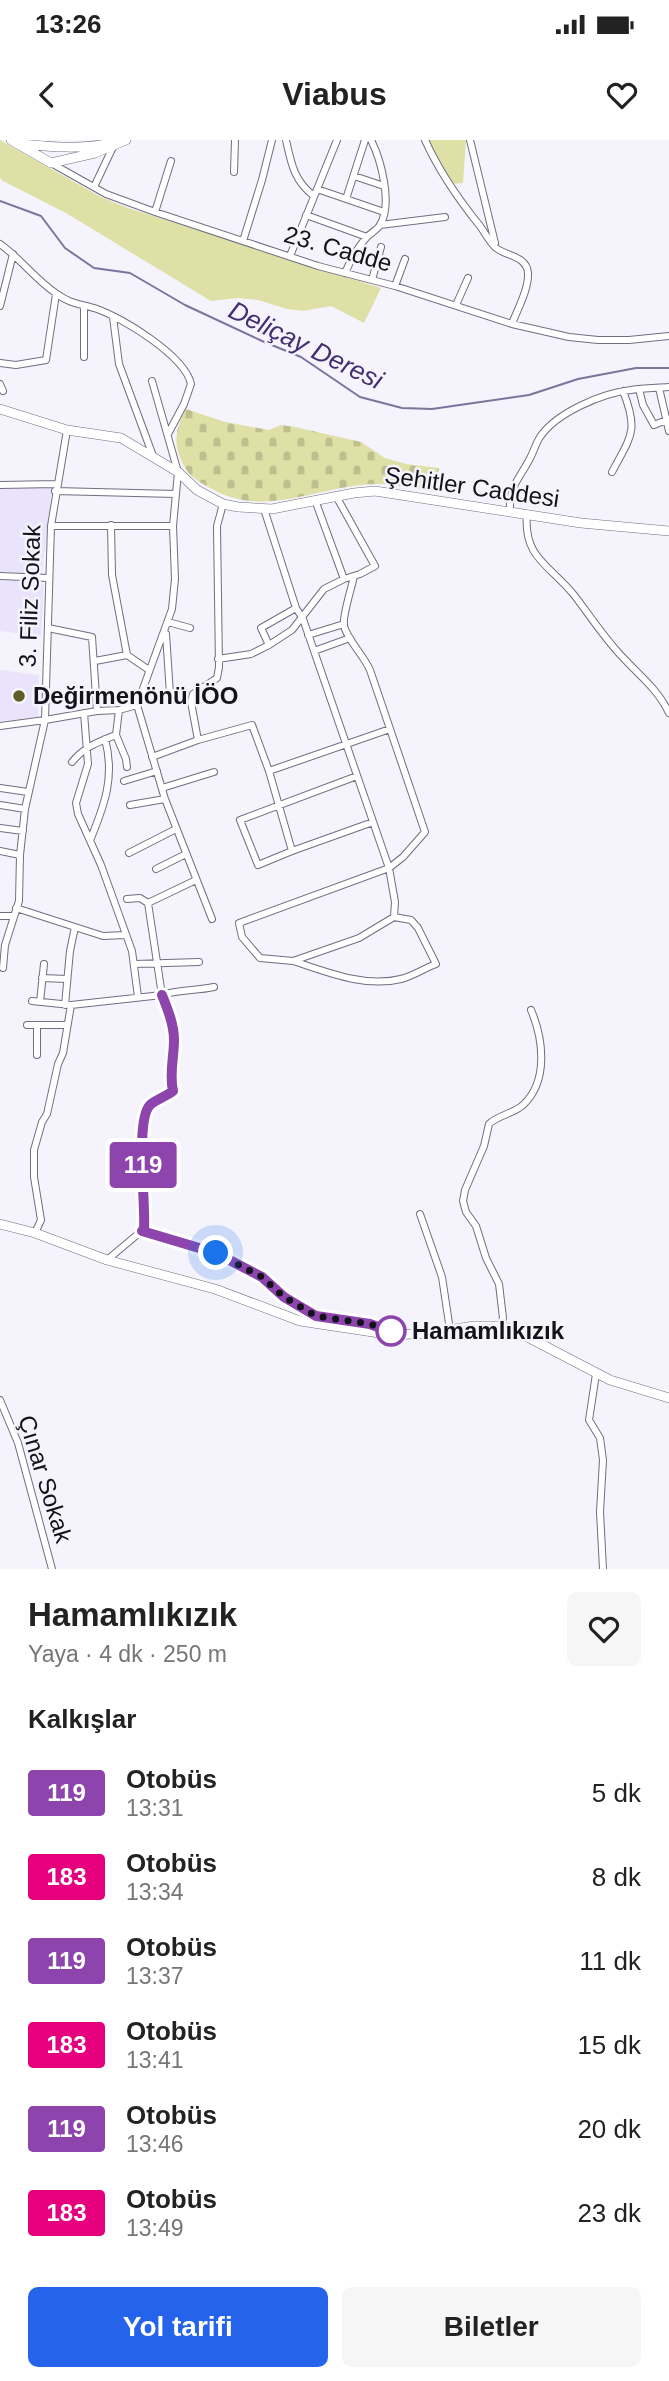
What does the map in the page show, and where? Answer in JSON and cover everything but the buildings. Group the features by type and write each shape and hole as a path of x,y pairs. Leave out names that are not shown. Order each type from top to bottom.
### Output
{"street":[{"path":"51,163 126,140"},
{"path":"234,172 235,140"},
{"path":"243,241 272,140"},
{"path":"286,140 292,169 298,180 314,196"},
{"path":"290,257 337,140"},
{"path":"346,199 365,140"},
{"path":"345,273 354,253 380,225 384,212 383,168 371,140"},
{"path":"425,140 432,157 462,204 496,248 516,256 526,267 528,274 512,324"},
{"path":"15,142 51,147 115,143"},
{"name":"23. Cadde","path":"15,142 106,194 155,212 290,257 395,286 512,324 569,337 598,340 669,336"},
{"path":"94,187 115,143"},
{"path":"470,143 496,248"},
{"path":"155,212 171,160"},
{"path":"354,176 384,186"},
{"path":"317,189 384,212"},
{"path":"306,215 367,237"},
{"path":"380,225 444,217"},
{"path":"0,244 56,294 74,304 113,317 156,342 182,365 191,384 168,433"},
{"path":"372,280 381,247"},
{"path":"0,306 13,254"},
{"path":"395,286 405,258"},
{"path":"456,305 468,278"},
{"path":"0,363 16,365 46,360 56,294"},
{"path":"84,306 84,357"},
{"path":"113,317 119,364 153,456"},
{"path":"152,381 178,472 173,526 175,579 172,609 137,705 165,799 212,919"},
{"path":"510,512 509,497 514,483 544,432 582,405 623,391 669,387"},
{"path":"659,388 669,431"},
{"path":"639,389 643,405 654,425 668,420"},
{"path":"612,472 626,447 633,427 623,391"},
{"name":"Şehitler Caddesi","path":"0,409 67,430 121,438 178,472 197,490 223,504 264,509 375,491 581,523 669,531"},
{"name":"3. Filiz Sokak","path":"3,968 2,945 20,893 20,855 25,809 45,720 51,526 67,430"},
{"path":"0,485 176,495"},
{"path":"218,659 251,654 269,645 292,630 324,590 375,566 336,496"},
{"path":"315,500 344,579"},
{"path":"198,740 191,702 193,694 217,678 217,526 223,504"},
{"path":"264,509 296,608 303,619 389,868 395,902 394,917"},
{"path":"527,514 528,541 540,562 574,595 617,652 651,685 669,713"},
{"path":"111,525 112,575 127,655"},
{"path":"51,526 173,526"},
{"path":"0,576 48,578"},
{"path":"293,961 359,938 394,917 411,920 418,928 436,964 400,979 369,982 293,961 260,958 242,937 239,923 389,868 403,857 425,832 370,670 344,624 354,576"},
{"path":"269,645 261,628 296,608"},
{"path":"308,635 344,624"},
{"path":"167,625 190,628"},
{"path":"167,625 170,694"},
{"path":"48,628 92,637 97,711"},
{"path":"314,651 350,638"},
{"path":"94,661 127,655 149,670"},
{"path":"0,726 119,710 137,705"},
{"path":"119,710 116,735 127,768"},
{"path":"83,713 88,764 76,803 78,814 91,838 135,964 138,997"},
{"path":"152,757 198,740 253,725 292,851"},
{"path":"269,771 390,729"},
{"path":"72,762 87,747 116,735"},
{"path":"91,838 110,780 111,767 105,739"},
{"path":"124,781 157,772"},
{"path":"162,788 214,772"},
{"path":"357,776 240,820 258,865 373,822"},
{"path":"0,788 28,792"},
{"path":"130,805 165,799"},
{"path":"0,805 25,809"},
{"path":"0,828 23,831"},
{"path":"128,853 176,829"},
{"path":"0,851 20,855"},
{"path":"156,869 186,854"},
{"path":"148,902 196,880"},
{"path":"127,899 140,898 148,902"},
{"path":"107,1260 144,1229 141,1146 144,1116 150,1105 173,1091 170,1067 174,1039 162,995 148,902"},
{"path":"16,908 103,936 125,935"},
{"path":"0,916 13,916"},
{"path":"35,1233 41,1220 34,1177 34,1150 51,1101 63,1053 68,1005 67,979 75,928"},
{"path":"135,964 199,962"},
{"path":"44,964 36,1002 68,1005 214,987"},
{"path":"43,978 67,979"},
{"path":"501,1326 503,1318 499,1284 463,1201 484,1146 489,1124 524,1104 537,1082 542,1049 540,1032 531,1010"},
{"path":"27,1025 66,1025"},
{"path":"37,1025 37,1055"},
{"path":"420,1214 442,1277 450,1330"},
{"path":"0,1224 35,1233 107,1260 215,1289 300,1321 399,1335 474,1326 501,1326 516,1331 596,1374 669,1398"},
{"path":"142,1231 216,1253 262,1277 284,1297 316,1316 370,1324 399,1335"},
{"path":"596,1374 589,1420 600,1438 603,1460 600,1512 603,1569"},
{"name":"Çınar Sokak","path":"0,1400 18,1443 52,1569"}],"shaded area":[{"path":"50,487 42,575 0,572 0,489"},
{"path":"0,580 42,583 41,636 0,631"},
{"name":"Değirmenönü İÖO","path":"0,670 39,675 38,717 0,721"}],"green space":[{"path":"0,140 101,197 128,208 381,288 364,323 331,306 303,311 258,300 238,298 211,301 66,213 3,181 0,178"},
{"path":"427,140 466,140 463,183 453,184"},
{"path":"186,409 225,422 269,430 281,425 295,427 361,442 385,458 439,468 435,492 377,484 272,501 231,497 198,481 183,464 176,442"}],"waterway":[{"name":"Deliçay Deresi","path":"0,201 41,216 65,248 94,268 130,273 185,305 301,357 360,397 402,408 432,409 529,395 578,379 636,368 669,368"}],"bus line":[{"name":"119","path":"162,995 174,1039 170,1067 173,1091 150,1105 144,1116 141,1146 145,1206 142,1231 216,1253 262,1277 284,1297 316,1316 370,1324 399,1335"}],"place":[{"name":"Değirmenönü İÖO","path":"19,696"},
{"name":"Hamamlıkızık","path":"391,1331"}],"route":[{"path":"216,1253 262,1277 284,1297 316,1316 370,1324 385,1329 399,1335 393,1335 391,1331"}]}
